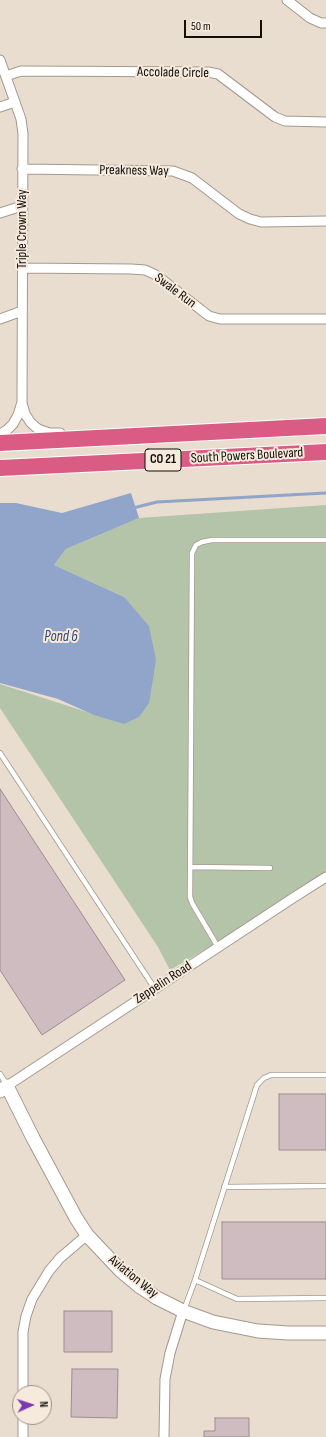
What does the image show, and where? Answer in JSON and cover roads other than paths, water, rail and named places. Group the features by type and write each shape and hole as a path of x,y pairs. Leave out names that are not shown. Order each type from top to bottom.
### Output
{"highway":[{"name":"South Powers Boulevard","path":"0,443 326,426"},
{"name":"South Powers Boulevard","path":"0,468 326,452"}],"street":[{"path":"286,0 310,18 326,23"},
{"name":"Triple Crown Way","path":"0,60 23,127 22,402 25,414 31,423 38,429 49,433 147,436"},
{"name":"Accolade Circle","path":"6,76 21,71 208,72 218,74 275,117 284,121 326,122"},
{"path":"0,108 15,102"},
{"name":"Preakness Way","path":"22,169 173,171 192,178 239,214 250,219 261,222 326,221"},
{"path":"0,213 22,206"},
{"name":"Swale Run","path":"22,268 144,270 154,274 164,281 209,316 220,319 326,318"},
{"path":"0,319 22,311"},
{"name":"Triple Crown Way","path":"0,434 13,424 18,415 22,402"},
{"name":"Zeppelin Road","path":"4,1089 326,877"},
{"name":"Aviation Way","path":"4,1089 87,1235 127,1276 157,1298 183,1311 213,1322 258,1331 326,1333"},
{"path":"22,1385 23,1332 26,1316 32,1299 49,1271 60,1258 87,1235"},
{"path":"164,1437 165,1379 170,1353 183,1311"},
{"path":"22,1425 22,1437"}],"lane":[{"path":"218,947 190,897 192,553 196,545 212,540 326,540"},
{"path":"0,753 155,989"},
{"path":"190,867 270,868"},
{"path":"0,1074 4,1089"},
{"path":"183,1311 195,1280 257,1085 264,1078 271,1075 326,1075"},
{"path":"224,1187 326,1186"},
{"path":"195,1280 237,1299 326,1298"}],"water":[{"name":"Pond 6","path":"131,493 139,518 66,549 54,565 124,597 149,626 156,660 149,703 139,717 124,724 94,715 58,699 0,683 0,503 16,503 62,513"}],"waterway":[{"path":"133,508 157,502 326,493"}]}
